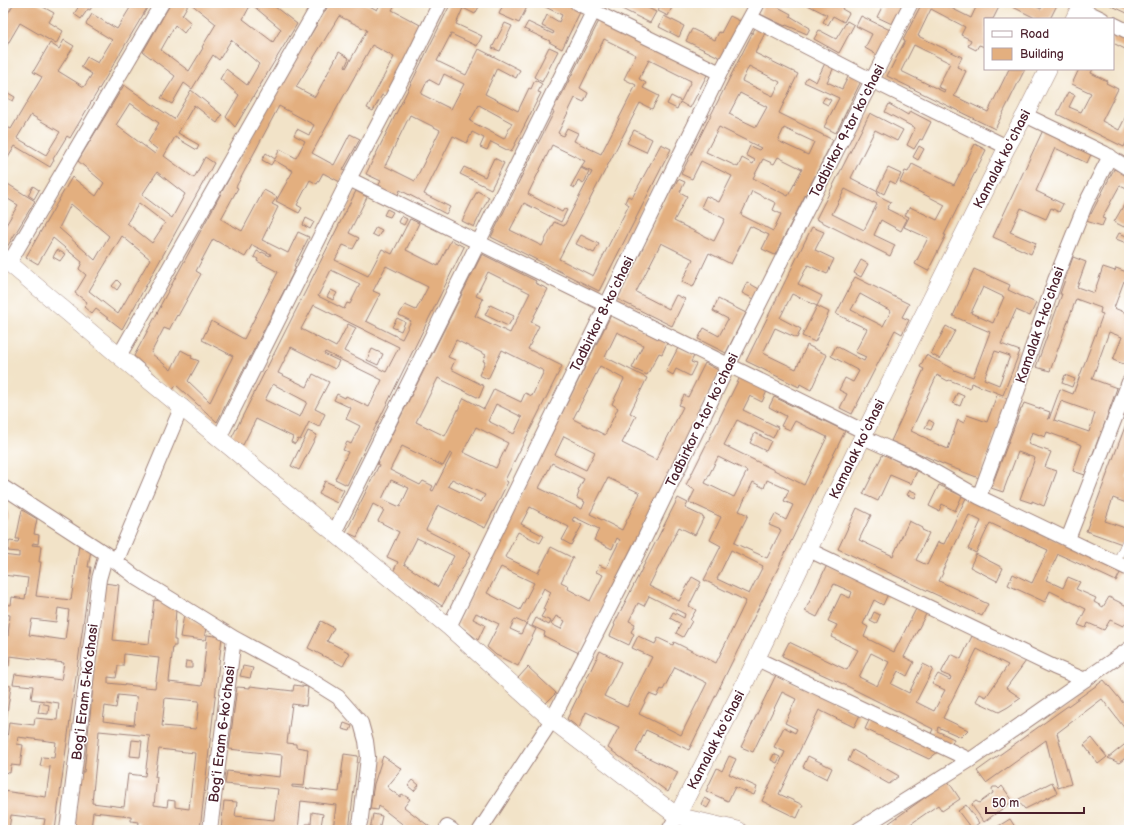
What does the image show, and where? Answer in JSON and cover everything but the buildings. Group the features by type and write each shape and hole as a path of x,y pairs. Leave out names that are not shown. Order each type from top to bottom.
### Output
{"street":[{"path":"162,3 6,260 119,356 182,406 449,627 552,720 673,823 738,830"},
{"path":"119,356 320,3"},
{"path":"219,438 349,179 410,64 440,3"},
{"path":"576,3 720,73"},
{"name":"Tadbirkor 8-koʻchasi","path":"449,627 720,73 758,3"},
{"name":"Tadbirkor 9-tor koʻchasi","path":"481,830 552,720 637,554 729,364 911,3"},
{"path":"1078,10 1099,18"},
{"path":"334,533 593,12"},
{"path":"751,18 873,81 1007,147"},
{"path":"1114,24 1129,32"},
{"name":"Kamalak koʻchasi","path":"673,823 741,691 864,434 1007,147 1048,70"},
{"path":"1025,115 1110,156 1129,169"},
{"name":"Kamalak 9-koʻchasi","path":"979,497 1011,410 1055,280 1086,203 1110,156"},
{"path":"349,179 606,306 729,364 912,459 979,497 1123,566"},
{"path":"1068,539 1129,382"},
{"name":"Bogʻi Eram 5-koʻchasi","path":"67,830 99,579 111,558 182,406"},
{"path":"3,486 111,558 138,578 234,638 306,677 338,697 361,723 366,741 368,757 361,818 358,830"},
{"path":"809,550 1054,667 1085,680"},
{"name":"Bogʻi Eram 6-koʻchasi","path":"210,830 234,638"},
{"path":"858,830 970,760 1129,649"},
{"path":"757,658 970,760"}],"lane":[{"path":"1123,566 1129,534"}]}
